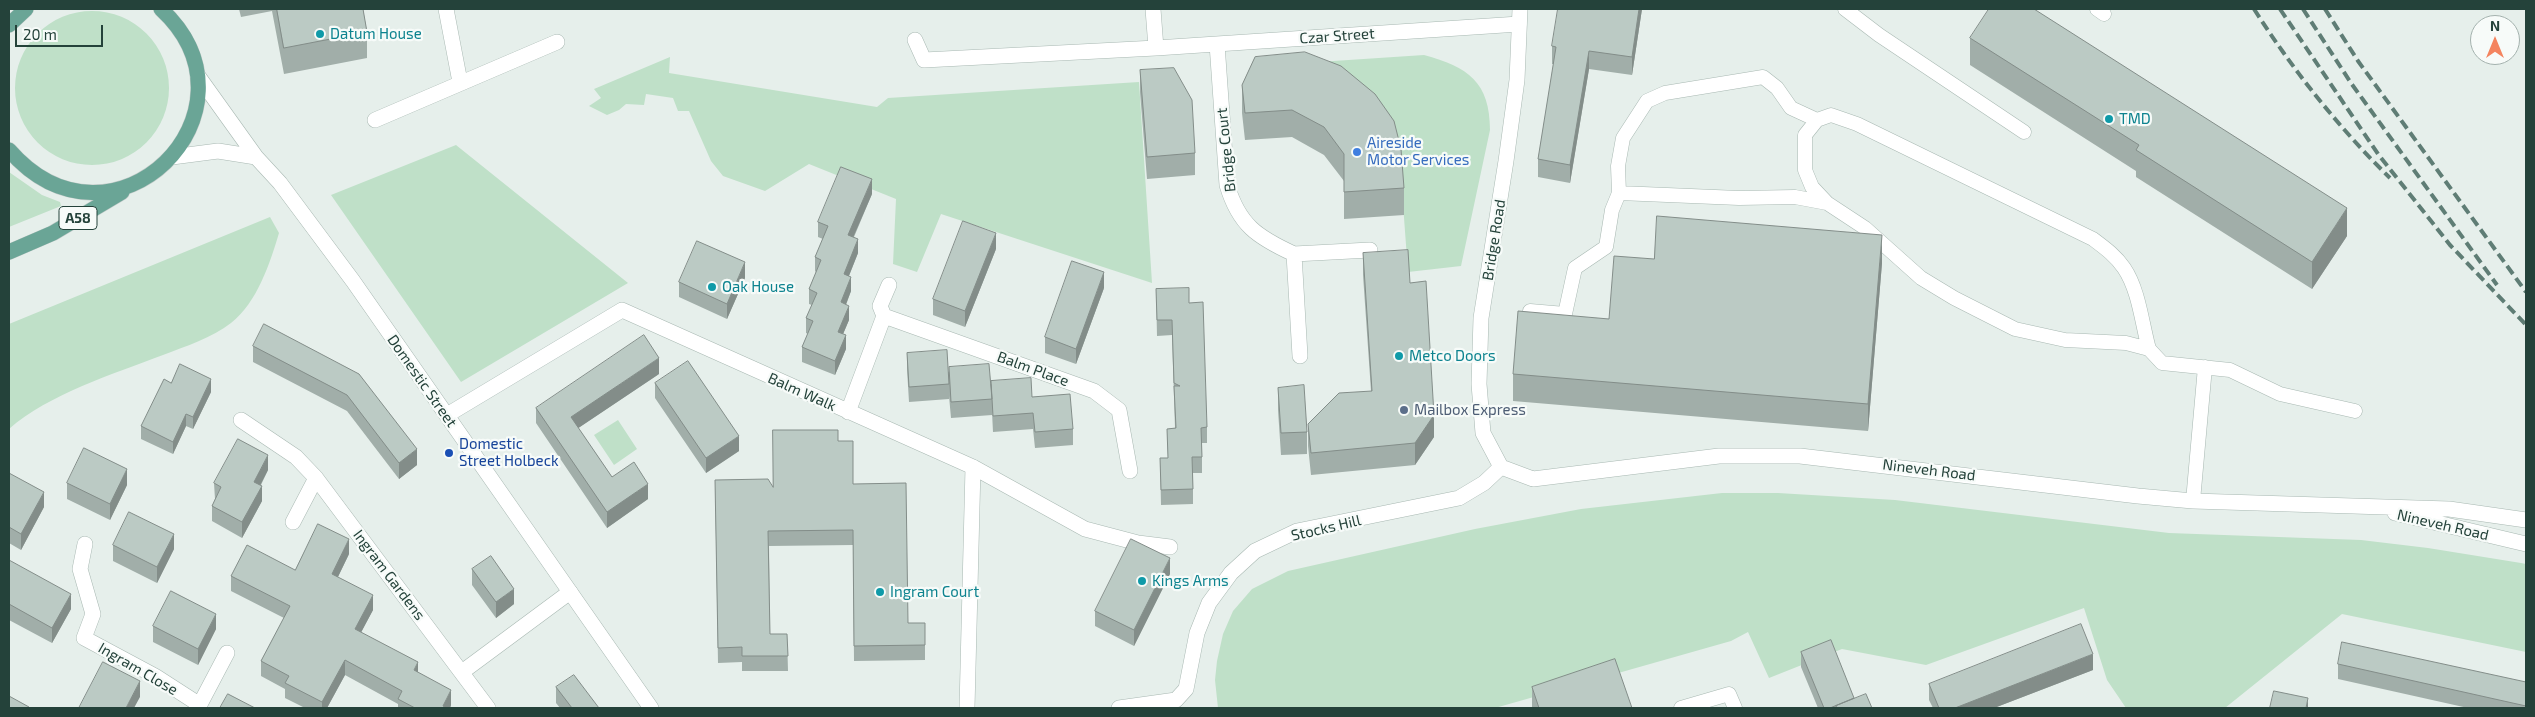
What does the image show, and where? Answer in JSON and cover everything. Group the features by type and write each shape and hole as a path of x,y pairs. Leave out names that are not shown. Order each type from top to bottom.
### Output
{"main road":[{"path":"9,25 26,9"},
{"name":"A58","path":"9,252 53,233 145,179 172,157 188,133 197,105 198,76 190,47 175,22 161,9"},
{"name":"A58","path":"9,150 25,168 52,185 84,193 115,191 145,179"}],"street":[{"path":"446,9 460,82"},
{"path":"1153,9 1156,48"},
{"name":"Bridge Road","path":"1501,467 1483,433 1479,384 1481,318 1517,80 1520,9"},
{"name":"Czar Street","path":"915,40 924,60 1156,48 1519,24"},
{"path":"375,120 460,82 558,42"},
{"name":"Bridge Court","path":"1217,44 1227,186 1234,208 1246,224 1269,242 1294,254 1370,250"},
{"name":"Domestic Street","path":"198,76 256,157 280,183 308,219 651,708"},
{"path":"172,157 218,151 256,157"},
{"path":"1294,254 1300,356"},
{"path":"848,412 884,316 880,306 889,284"},
{"name":"Balm Walk","path":"447,415 622,310 973,467 1085,529 1138,543 1170,547"},
{"name":"Balm Place","path":"884,316 1094,391 1119,410 1130,472"},
{"name":"Ingram Gardens","path":"241,420 296,457 316,478 488,708"},
{"name":"Nineveh Road","path":"1501,467 1533,479 1719,456 1800,456 2193,501 2449,508 2526,520"},
{"path":"967,708 973,467"},
{"name":"Stocks Hill","path":"1178,704 1186,689 1197,633 1209,603 1230,573 1255,550 1297,532 1459,498 1484,483 1501,467"},
{"path":"293,522 316,478"},
{"name":"Nineveh Road","path":"2359,505 2526,544"},
{"name":"Ingram Close","path":"85,544 80,569 93,614 84,638 155,676 199,707 227,654"},
{"path":"462,672 570,592"},
{"path":"1119,708 1178,704"}],"lane":[{"path":"1845,9 1879,35 2024,132"},
{"path":"1530,311 1565,314 1575,268 1606,247 1612,210 1619,193 1618,166 1623,138 1647,101 1665,93 1763,77 1777,88 1791,108 1817,120"},
{"path":"2149,350 2134,291 2125,269 2112,253 2093,239 1857,124 1831,115 1817,120 1805,135 1805,170 1812,188 1827,203 1865,228 1921,278 1954,298 2015,329 2065,340 2126,343 2149,350 2162,363 2230,370 2280,394 2355,412"},
{"path":"1619,193 1739,198 1795,197 1827,203"},
{"path":"2193,501 2205,366"},
{"path":"1681,708 1729,694 1735,708"}],"green space":[{"path":"92,11 107,12 122,17 147,33 163,58 168,73 168,103 163,118 147,143 122,159 107,164 92,165 77,164 62,159 37,143 21,118 16,103 15,88 16,73 21,58 37,33 62,17 77,12"},
{"path":"1424,55 1453,65 1474,79 1481,88 1486,100 1490,130 1461,266 1408,272 1401,177 1273,65"},
{"path":"670,57 669,73 877,107 888,98 1139,82 1152,283 941,214 917,272 893,264 896,199 809,164 765,191 723,176 711,161 689,111 678,111 673,98 646,94 644,105 626,104 619,110 607,115 589,106 601,98 594,89"},
{"path":"456,145 628,283 461,382 331,195"},
{"path":"9,172 42,195 60,202 61,206 9,227"},
{"path":"270,217 279,233 271,257 255,294 240,315 231,323 216,333 198,341 62,395 43,405 9,429 9,324"},
{"path":"618,420 637,449 614,465 594,435"},
{"path":"1722,493 1778,493 1895,500 2169,533 2361,540 2428,548 2521,563 2526,564 2526,652 2342,614 2225,708 2126,708 2107,680 2084,608 1926,665 1842,649 1769,678 1748,632 1731,641 1495,708 1218,708 1215,680 1217,661 1223,634 1233,611 1252,589 1288,571 1475,529 1581,509"}],"building":[{"path":"277,9 363,9 367,32 284,48"},
{"path":"1558,9 1639,9 1632,57 1589,51 1570,165 1538,159 1556,47 1552,46"},
{"name":"TMD","path":"1989,9 2034,9 2347,208 2312,262 2136,150 2139,145 1970,38"},
{"name":"Aireside Motor Services","path":"1305,52 1341,66 1375,94 1394,121 1401,149 1404,188 1344,192 1344,154 1324,127 1292,110 1245,113 1242,85 1255,57"},
{"path":"1174,68 1192,100 1195,153 1147,157 1140,70"},
{"path":"841,167 872,179 848,235 858,239 844,274 851,277 841,302 849,306 838,332 846,335 835,361 802,347 813,321 806,318 817,293 809,289 821,260 815,257 828,226 818,222"},
{"path":"1657,216 1882,235 1868,404 1513,374 1518,311 1609,319 1614,256 1654,259"},
{"path":"963,221 996,233 965,311 933,299"},
{"name":"Oak House","path":"697,241 745,262 727,304 679,282"},
{"name":"Metco Doors","path":"1408,250 1410,283 1426,281 1434,415 1415,443 1311,453 1308,424 1339,393 1372,391 1363,253"},
{"path":"1072,261 1104,272 1076,349 1045,337"},
{"path":"1189,288 1189,303 1203,302 1207,427 1201,428 1202,457 1192,457 1193,489 1161,490 1160,458 1168,458 1167,429 1176,428 1174,386 1180,386 1174,383 1172,320 1157,320 1156,289"},
{"path":"264,324 359,374 417,449 399,463 347,395 253,346"},
{"path":"644,335 659,358 571,417 612,477 634,462 648,484 607,512 536,408"},
{"path":"947,350 949,384 909,387 907,353"},
{"path":"688,361 739,436 706,458 655,383"},
{"path":"180,364 211,379 193,417 186,414 173,442 141,426 164,379 171,383"},
{"path":"989,364 992,399 951,402 949,367"},
{"path":"1031,378 1032,397 1070,394 1073,429 1035,432 1033,413 993,416 991,381"},
{"path":"1304,385 1307,432 1281,433 1278,388"},
{"name":"Ingram Court","path":"773,430 838,430 838,441 853,441 853,484 906,483 908,623 925,623 925,645 854,646 853,530 768,531 770,634 787,634 788,656 742,656 742,647 718,648 715,480 768,479 773,487"},
{"path":"238,439 268,455 254,482 262,486 242,522 212,506 221,487 214,483"},
{"path":"84,448 127,469 110,504 67,483"},
{"path":"9,473 44,492 21,534 9,527"},
{"path":"129,512 174,534 157,567 113,545"},
{"path":"318,524 349,539 332,574 373,595 355,629 418,662 414,670 451,690 443,706 447,708 415,708 398,699 402,691 345,660 322,702 285,683 289,676 261,661 290,606 231,576 247,545 295,570"},
{"path":"1131,539 1170,558 1134,630 1095,611"},
{"path":"491,556 514,589 496,602 472,569"},
{"path":"9,560 71,594 52,628 9,604"},
{"path":"171,591 216,614 198,649 153,626"},
{"path":"2081,624 2093,654 1955,708 1939,708 1929,684"},
{"path":"1831,640 1854,698 1830,708 1824,708 1801,652"},
{"path":"2342,642 2526,682 2526,706 2338,664"},
{"path":"1615,659 1632,708 1539,708 1532,687"},
{"path":"103,662 140,681 126,708 79,708"},
{"path":"574,675 599,708 572,708 556,687"},
{"path":"2274,691 2308,698 2306,708 2270,708"},
{"path":"228,694 255,708 220,708"},
{"path":"1866,694 1872,708 1837,708 1836,706"},
{"path":"9,696 29,707 29,708 9,708"}],"railway":[{"path":"2254,9 2284,54 2317,97 2352,139 2390,178"},
{"path":"2280,9 2378,154 2450,245 2526,325"},
{"path":"2303,9 2351,83 2497,285"},
{"path":"2325,9 2358,61 2526,292"}],"place":[{"name":"Datum House","path":"320,34"},
{"name":"TMD","path":"2109,119"},
{"name":"Aireside Motor Services","path":"1357,152"},
{"name":"Oak House","path":"712,287"},
{"name":"Metco Doors","path":"1399,356"},
{"name":"Mailbox Express","path":"1404,410"},
{"name":"Domestic Street Holbeck","path":"449,453"},
{"name":"Kings Arms","path":"1142,581"},
{"name":"Ingram Court","path":"880,592"}]}
